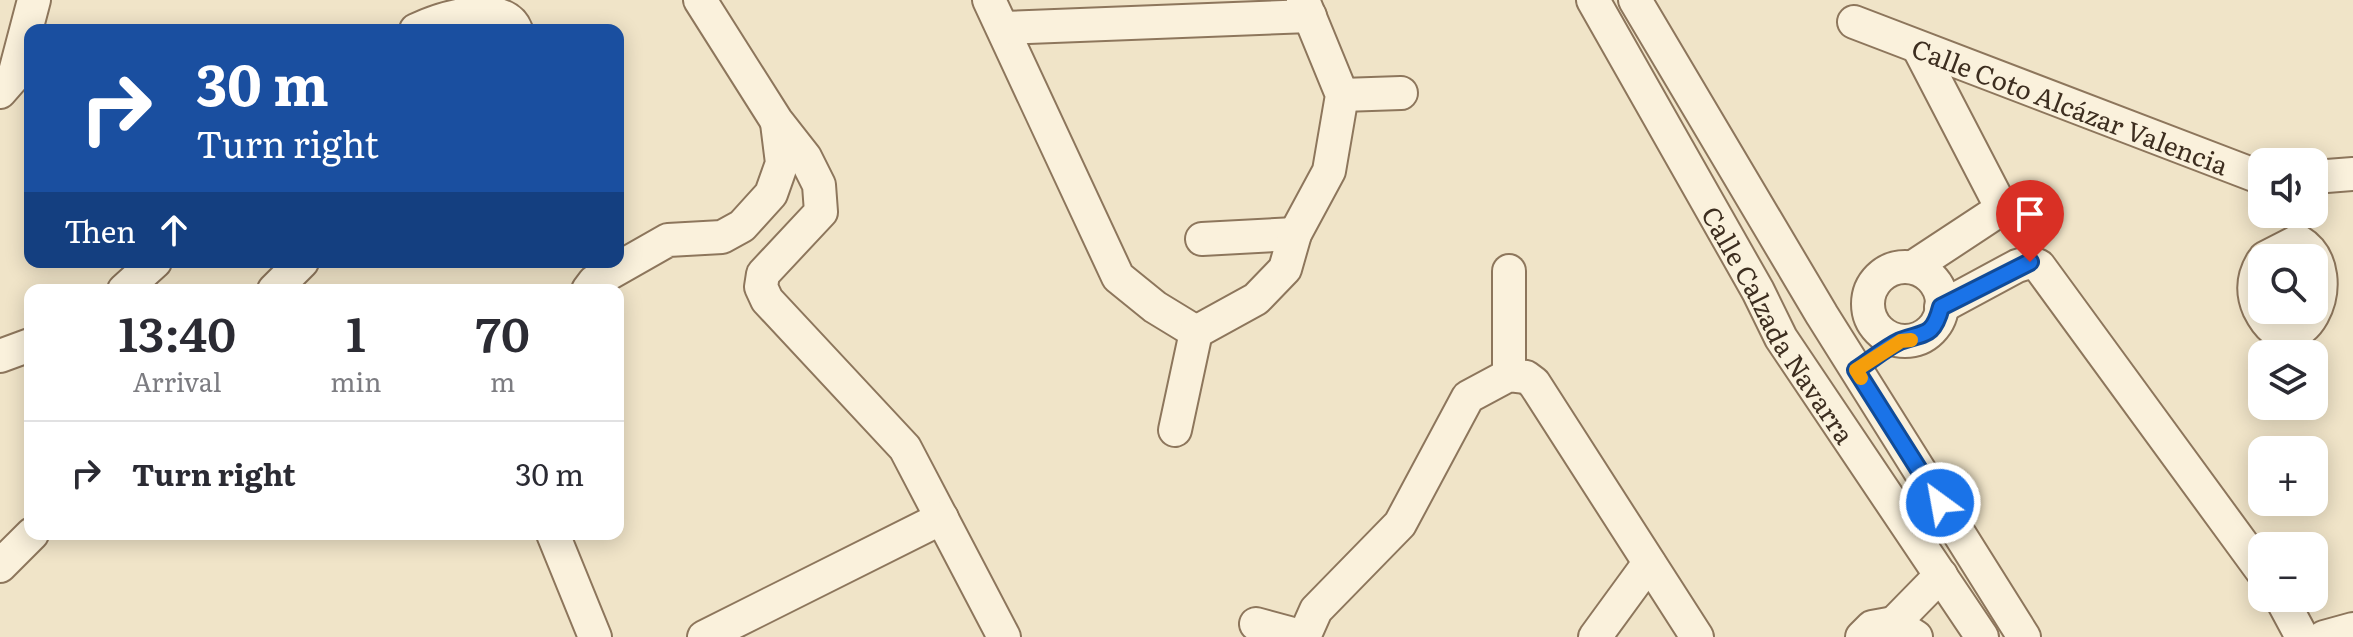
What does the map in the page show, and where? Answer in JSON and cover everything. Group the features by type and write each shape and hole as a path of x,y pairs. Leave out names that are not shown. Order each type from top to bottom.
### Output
{"street":[{"path":"28,24 34,0"},
{"path":"429,24 480,0 501,4 514,18 515,24"},
{"path":"700,0 776,120 805,157 819,185 821,212 763,274 761,287 767,300 905,448 1004,637"},
{"name":"Calle Calzada Navarra","path":"1593,0 1758,291 1781,338 1982,637"},
{"name":"Calle Calzada Navarra","path":"1635,0 1822,315 2024,637"},
{"path":"1175,430 1196,332 1256,299 1285,269 1295,234 1329,171 1340,123 1342,95 1307,8 996,14 1118,277 1155,307 1196,332"},
{"path":"1854,22 1919,49"},
{"path":"0,92 14,76 24,38"},
{"name":"Calle Coto Alcázar Valencia","path":"1919,49 2248,173"},
{"name":"Calle Coto Alcázar Valencia","path":"1913,267 1992,215 2000,205 1919,49"},
{"path":"1342,95 1401,93"},
{"path":"624,265 668,240 722,237 742,226 771,194 782,163 776,120"},
{"path":"2328,176 2353,174"},
{"path":"2282,244 2300,228 2317,244"},
{"path":"1202,239 1295,234"},
{"path":"2328,254 2342,273 2346,300 2328,323"},
{"path":"1941,307 2017,266 2030,262 2039,266 2248,552"},
{"path":"1781,338 1874,284 1891,270 1913,267 1938,287 1941,307 1937,321 1928,333 1901,341 1816,391"},
{"path":"131,284 148,268"},
{"path":"280,284 296,268"},
{"path":"592,284 619,268"},
{"path":"1509,271 1509,375"},
{"path":"1874,284 1869,295 1870,317 1887,337 1901,341"},
{"path":"2272,324 2284,331 2313,332 2327,324"},
{"path":"0,356 24,347"},
{"path":"1256,624 1304,637 1316,610 1400,524 1468,397 1509,375 1526,377 1534,383 1697,637"},
{"path":"704,637 942,518"},
{"path":"0,566 26,540"},
{"path":"555,540 595,637"},
{"path":"1595,637 1649,563"},
{"path":"1862,637 1872,627 1905,630 1941,575"},
{"path":"2289,612 2302,637"},
{"path":"2324,637 2353,629"}],"slow traffic":[{"path":"1861,378 1856,370 1901,341 1911,340"}],"route":[{"path":"1940,503 1856,370 1901,341 1928,333 1937,321 1941,307 2030,262"}]}
